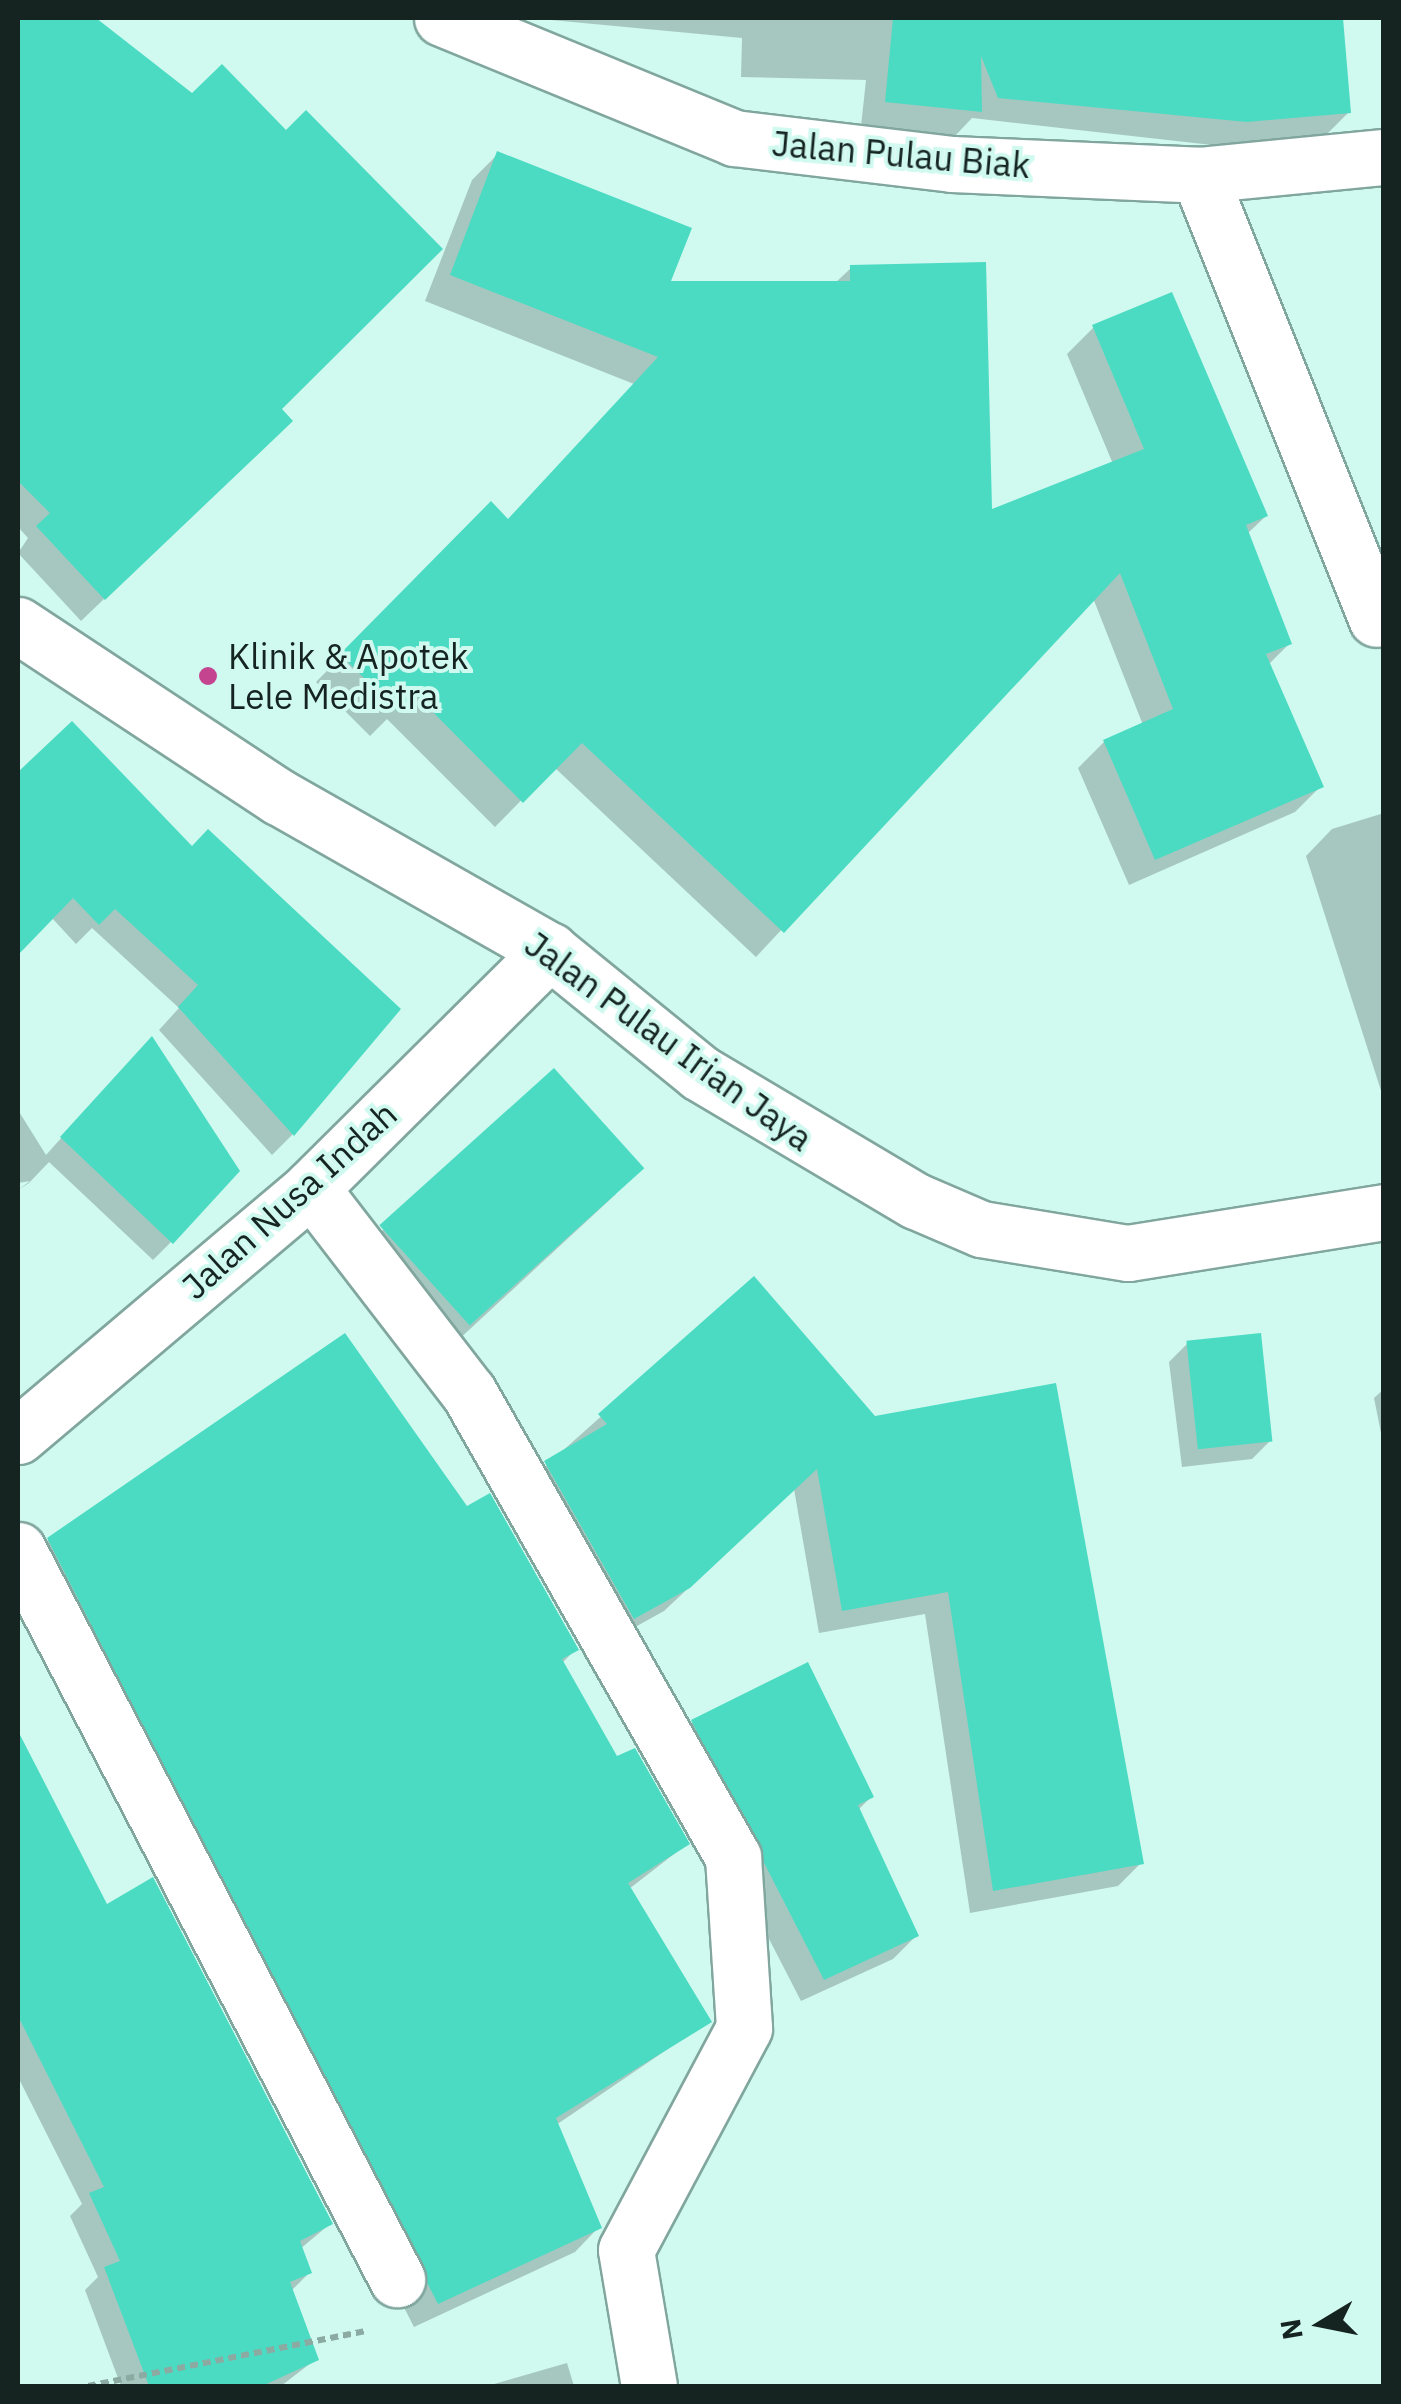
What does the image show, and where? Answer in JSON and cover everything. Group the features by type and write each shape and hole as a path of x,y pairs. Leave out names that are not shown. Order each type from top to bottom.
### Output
{"street":[{"name":"Jalan Pulau Biak","path":"442,18 734,138 952,164 1199,175 1384,157"},
{"path":"1199,175 1378,619"},
{"name":"Jalan Pulau Irian Jaya","path":"18,624 279,797 550,951 700,1072 816,1148 981,1228 1128,1254 1384,1212"},
{"name":"Jalan Nusa Indah","path":"18,1436 311,1188 550,951"},
{"path":"311,1188 468,1394 733,1857 744,2028 626,2250 649,2386"},
{"path":"18,1550 397,2279"}],"path":[{"path":"88,2386 388,2327 397,2279"}],"building":[{"path":"18,18 96,18 192,93 222,64 286,130 306,110 443,249 282,409 293,421 105,600 36,526 50,513 18,481"},
{"path":"893,18 1343,18 1351,113 1247,122 998,98 981,56 982,112 885,102"},
{"path":"497,151 692,228 671,281 850,281 850,265 986,262 992,509 1144,449 1092,325 1172,292 1268,516 1246,525 1292,644 1266,654 1324,787 1155,860 1103,740 1173,709 1120,573 784,933 582,743 523,803 415,694 398,712 340,654 491,501 508,519 658,357 450,275"},
{"path":"72,721 192,846 208,829 401,1009 294,1136 178,1007 198,985 115,909 99,925 73,898 18,955 18,772"},
{"path":"152,1036 240,1171 173,1244 60,1137"},
{"path":"554,1068 644,1168 470,1326 379,1225"},
{"path":"754,1276 875,1416 1056,1383 1144,1864 993,1891 948,1592 842,1611 817,1469 690,1588 634,1619 544,1461 607,1424 598,1414"},
{"path":"345,1333 467,1506 490,1493 579,1650 562,1659 617,1756 635,1748 690,1844 628,1883 712,2022 556,2118 602,2228 438,2304 47,1538"},
{"path":"1261,1333 1272,1441 1198,1449 1186,1341"},
{"path":"808,1662 874,1797 858,1805 919,1936 824,1980 691,1720"},
{"path":"18,1731 107,1904 153,1877 333,2224 300,2241 312,2273 290,2282 319,2360 262,2386 149,2386 104,2267 120,2261 89,2193 104,2187 18,2016"}],"place":[{"name":"Klinik & Apotek Lele Medistra","path":"208,676"}]}
